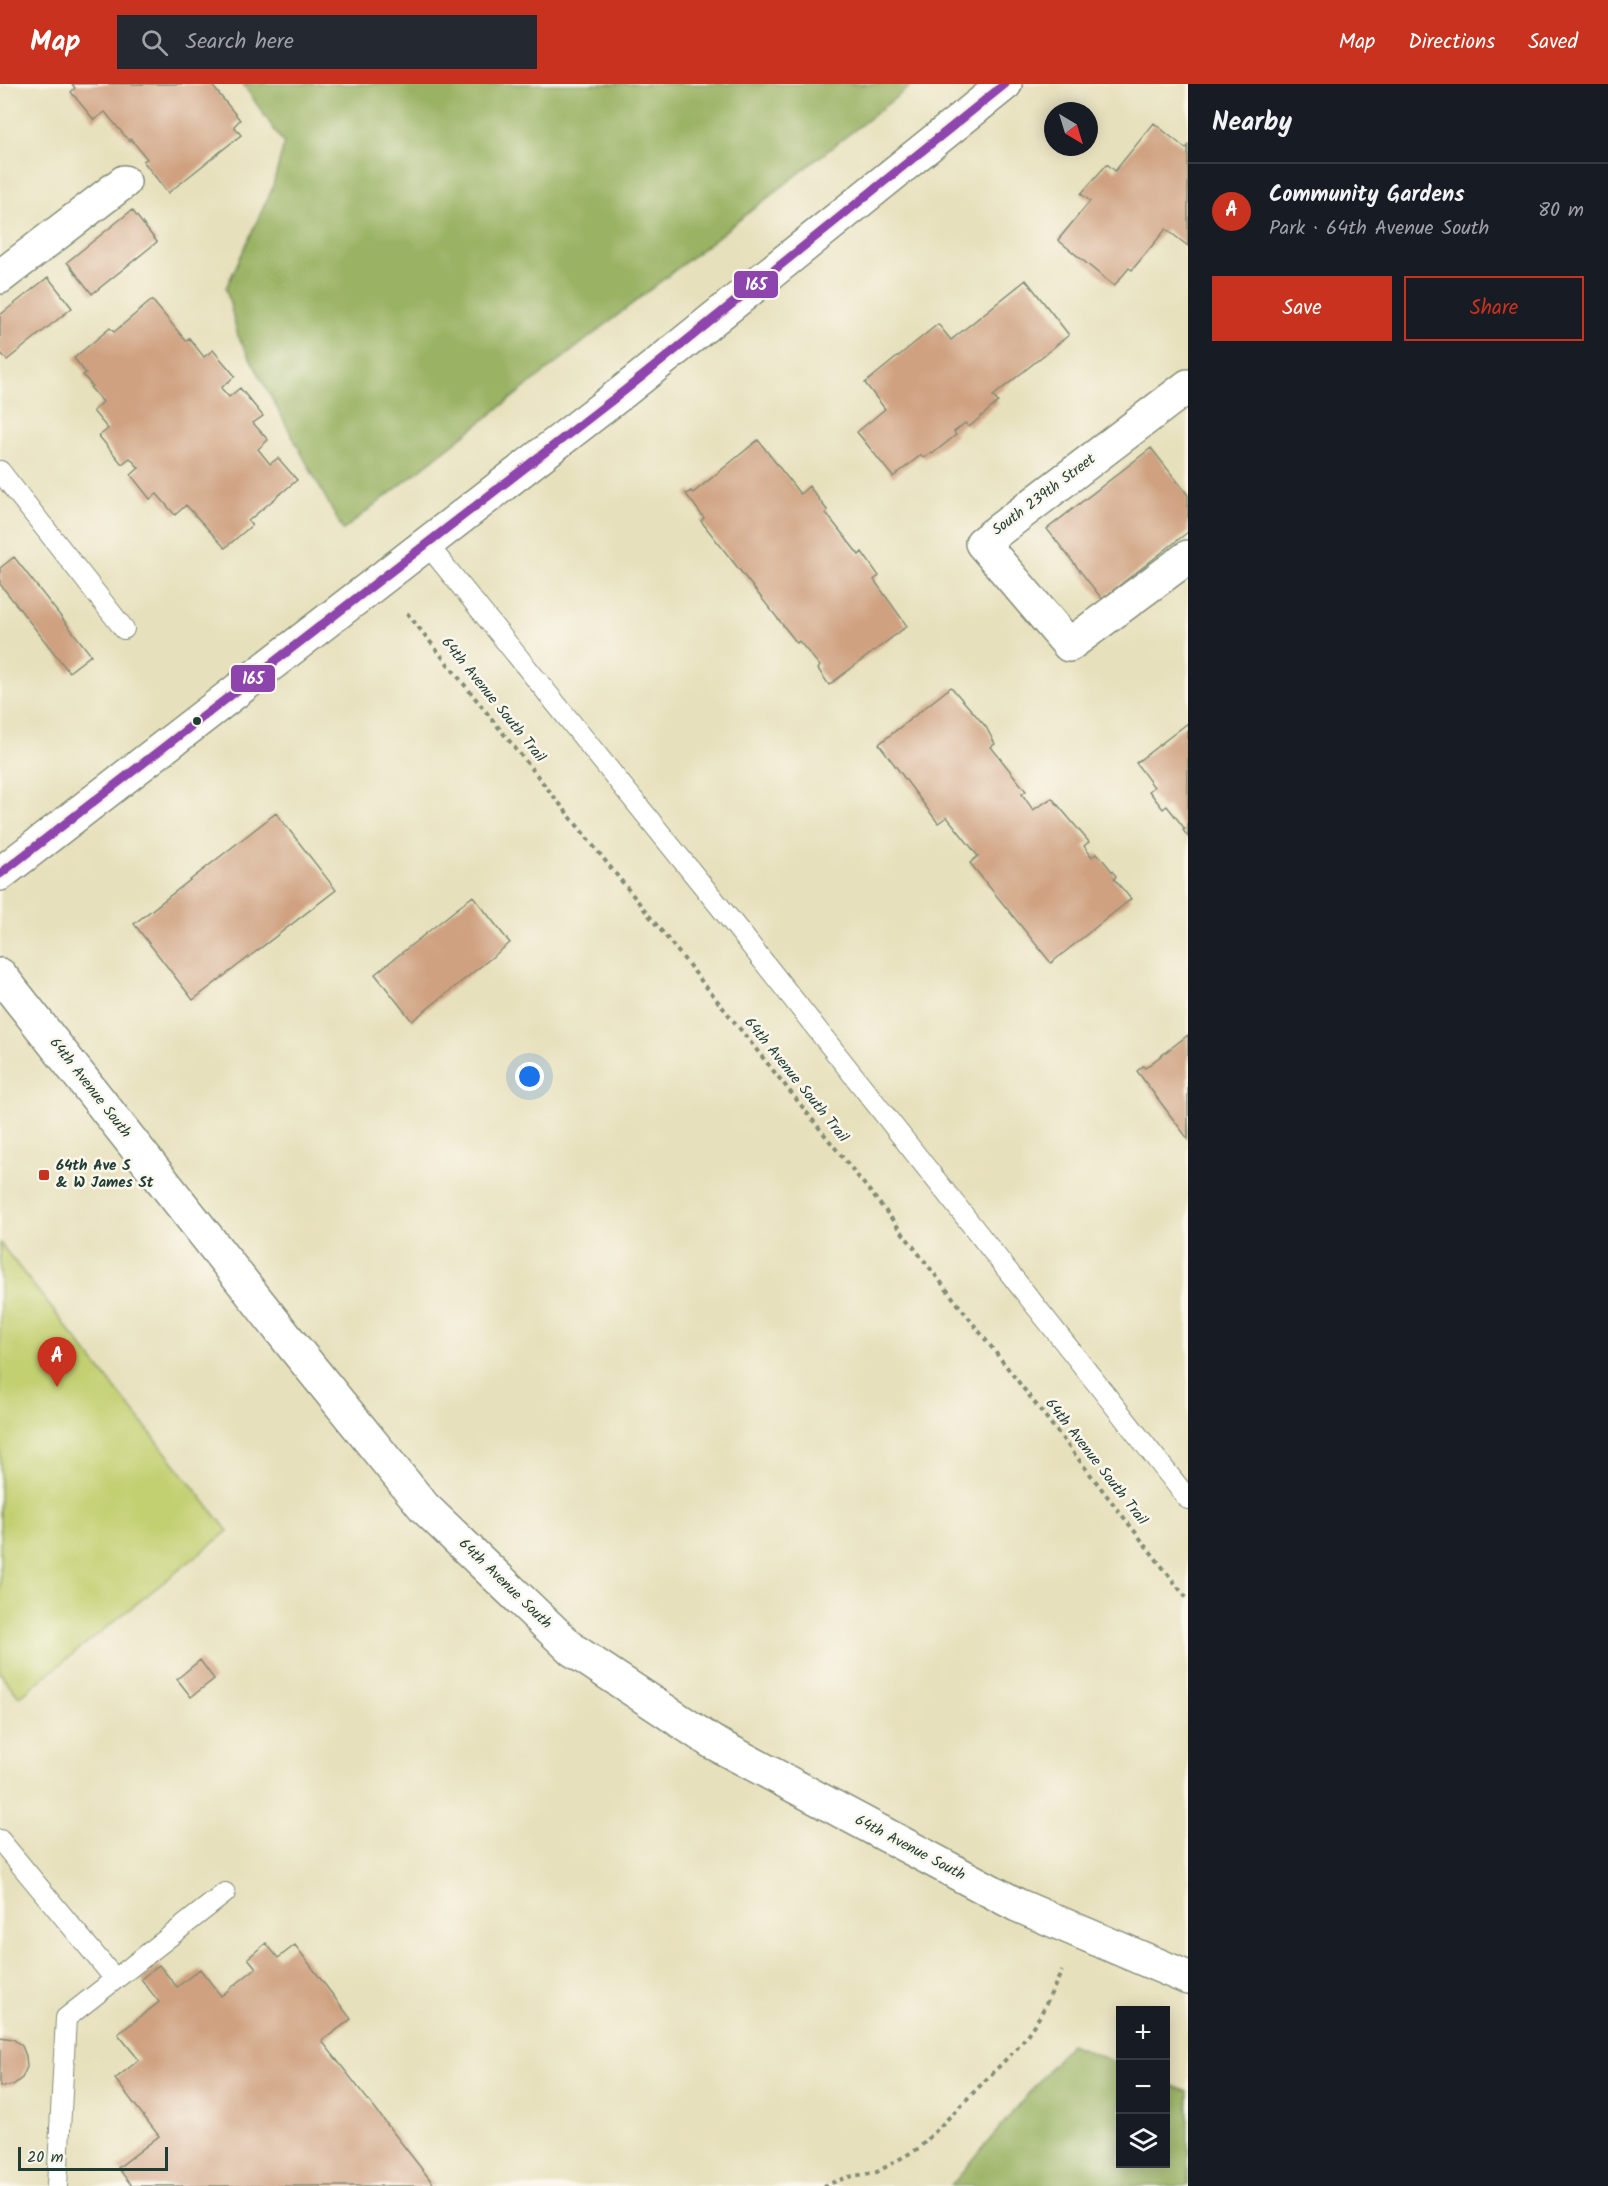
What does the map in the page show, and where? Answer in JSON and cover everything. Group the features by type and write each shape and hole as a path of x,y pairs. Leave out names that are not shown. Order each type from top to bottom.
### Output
{"street":[{"path":"0,874 624,391 1005,84"},
{"path":"0,277 124,182"},
{"name":"South 239th Street","path":"1188,386 982,543 1069,645 1188,557"},
{"name":"64th Avenue South","path":"0,975 289,1341 424,1507 573,1650 712,1742 1017,1905 1188,1978"}],"lane":[{"path":"0,471 124,629"},
{"path":"427,544 737,928 1188,1499"},
{"path":"0,1840 115,1979"},
{"path":"57,2186 66,2018 225,1893"}],"path":[{"name":"64th Avenue South Trail","path":"380,579 884,1209 1188,1600"},
{"path":"823,2186 848,2177 877,2172 919,2148 1020,2045 1040,2016 1082,1933"}],"green space":[{"path":"243,84 913,84 343,530 238,336 226,288 272,189 284,144"},
{"path":"0,1243 228,1531 19,1697 0,1673"},
{"path":"1070,2044 1116,2062 1116,2168 1170,2168 1170,2085 1188,2092 1188,2186 951,2186"}],"building":[{"path":"72,84 211,84 240,120 234,126 241,135 168,193 143,161 147,159 131,139 129,141 105,112 94,120 71,92 75,88"},
{"path":"1154,123 1186,149 1188,146 1188,246 1166,229 1132,270 1129,268 1114,286 1058,240 1090,201 1081,194 1107,164 1115,171"},
{"path":"132,210 157,242 92,294 67,262"},
{"path":"48,277 72,308 7,360 0,352 0,315"},
{"path":"1026,280 1069,335 993,396 998,402 969,427 965,423 954,432 956,435 932,454 924,458 921,455 893,477 857,432 885,409 865,383 938,324 951,340"},
{"path":"152,300 186,341 189,338 204,357 213,350 235,376 221,388 229,397 240,388 263,416 253,423 268,440 258,449 270,464 278,458 297,480 248,521 252,525 225,548 186,505 175,515 157,494 150,499 131,475 139,468 130,458 122,464 99,436 108,429 93,411 103,402 90,387 92,386 83,375 86,373 74,358 110,328 114,332"},
{"path":"758,440 800,494 809,486 827,510 826,513 859,555 862,552 879,576 874,580 907,626 829,685 818,669 820,666 799,641 797,643 701,521 704,518 686,494 691,491 693,493"},
{"path":"1151,448 1188,495 1188,532 1102,599 1047,529"},
{"path":"14,557 91,655 69,672 0,584 0,568"},
{"path":"951,687 986,727 995,744 991,747 1026,791 1022,794 1033,810 1052,798 1089,842 1084,846 1092,857 1097,853 1131,899 1051,963 970,863 978,856 947,817 938,823 879,744"},
{"path":"1188,723 1188,837 1183,830 1185,829 1167,806 1163,809 1149,791 1154,787 1136,763"},
{"path":"276,813 336,890 193,1000 134,924"},
{"path":"473,896 510,943 412,1021 375,974"},
{"path":"1188,1035 1188,1139 1137,1071 1143,1066 1145,1068"},
{"path":"200,1660 214,1679 191,1697 177,1679"},
{"path":"266,1943 278,1958 295,1945 351,2019 322,2041 435,2186 132,2186 118,2168 159,2136 115,2079 139,2060 118,2034 159,2002 141,1979 159,1965 177,1987 200,1969 221,1996 256,1968 248,1958"},
{"path":"0,2037 13,2039 22,2046 27,2067 22,2078 13,2085 0,2087"}],"transit line":[{"name":"165","path":"0,874 624,391 1005,84"}],"place":[{"name":"64th Ave S & W James St","path":"44,1175"},
{"name":"Community Gardens","path":"57,1387"}]}
